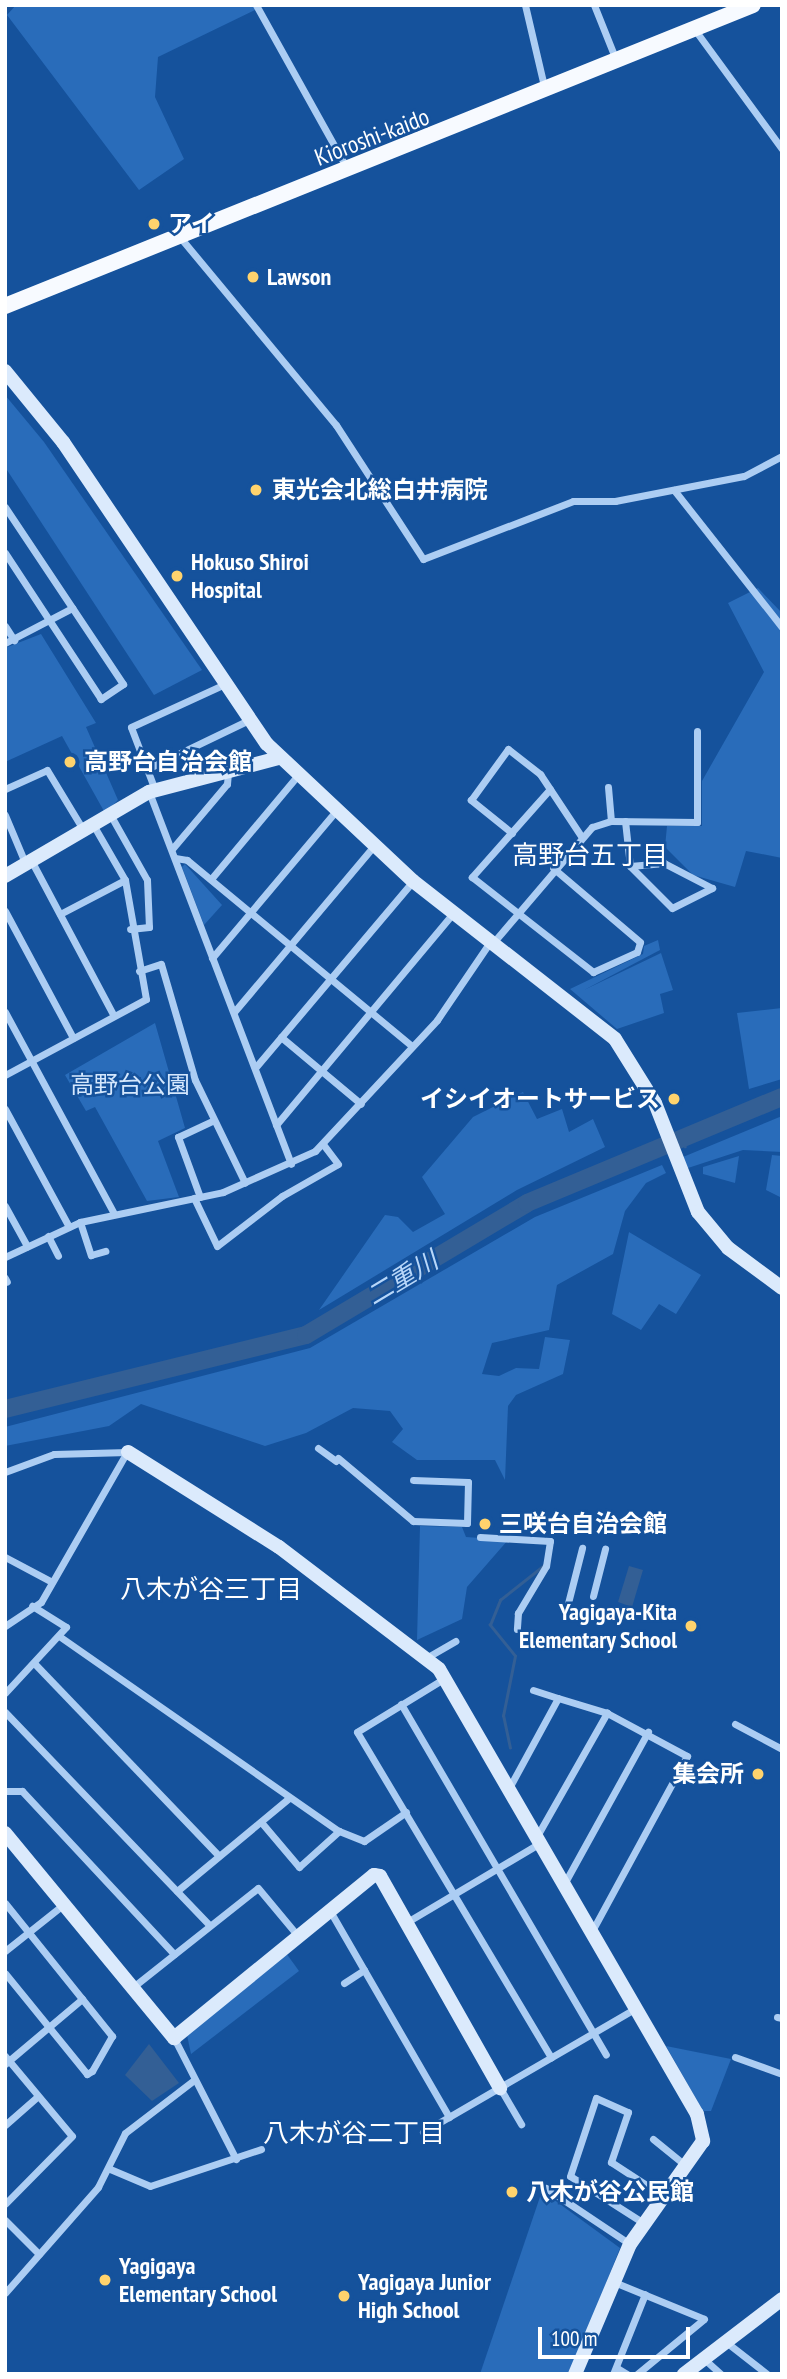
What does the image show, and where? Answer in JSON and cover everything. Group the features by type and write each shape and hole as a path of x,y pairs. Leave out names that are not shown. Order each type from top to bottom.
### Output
{"main road":[{"name":"Kioroshi-kaido","path":"5,306 178,235 546,93 753,5"}],"street":[{"path":"256,5 349,170"},
{"path":"525,5 546,93"},
{"path":"594,5 618,64"},
{"path":"695,30 782,149"},
{"path":"178,235 336,425 423,559 573,501 615,501 744,475 782,456"},
{"path":"5,371 63,442 249,720 279,758 413,881 615,1039 641,1076 664,1129 672,1156 709,1227 782,1288"},
{"path":"674,490 782,627"},
{"path":"5,506 123,684 101,699 5,553"},
{"path":"5,643 51,622 72,608"},
{"path":"5,626 14,640"},
{"path":"225,684 131,727 175,858 291,1164"},
{"path":"147,769 249,720"},
{"path":"5,1257 80,1222 113,1212 197,1198 245,1183 291,1164 323,1144 412,1046 515,912 581,836 611,821 697,822 697,731"},
{"path":"512,833 471,800 508,749 551,789 581,836"},
{"path":"5,876 90,830 152,791 279,758"},
{"path":"5,789 47,770 125,880 130,929 146,999 5,1074"},
{"path":"172,849 227,783 228,773"},
{"path":"211,880 297,776"},
{"path":"608,787 611,821"},
{"path":"551,789 472,877 593,972 637,952 640,942 553,868"},
{"path":"212,958 335,812"},
{"path":"5,815 29,864 60,914 114,1016"},
{"path":"111,816 147,880 149,927 130,929"},
{"path":"625,821 630,866 672,908 712,888 664,863 630,866"},
{"path":"234,1012 374,846"},
{"path":"175,858 211,880 412,1046"},
{"path":"60,914 125,880"},
{"path":"255,1068 413,881"},
{"path":"5,911 73,1038"},
{"path":"276,1125 453,913"},
{"path":"139,971 161,964 213,1121 245,1183"},
{"path":"5,1012 113,1212"},
{"path":"281,1037 361,1104"},
{"path":"5,1109 69,1227"},
{"path":"213,1121 178,1137 197,1198 217,1246 282,1196 338,1164 323,1144"},
{"path":"5,1206 27,1246"},
{"path":"80,1222 91,1255 105,1251"},
{"path":"48,1236 58,1256"},
{"path":"318,1448 413,1521 467,1523 468,1482 413,1480"},
{"path":"7,1622 32,1606 52,1582 128,1452"},
{"path":"5,1472 54,1454 128,1452 279,1547 426,1658 445,1678 703,2127 703,2141 660,2194 630,2244 575,2374"},
{"path":"480,1537 550,1541 546,1566 518,1613 517,1629"},
{"path":"568,1603 582,1548"},
{"path":"593,1596 605,1549"},
{"path":"5,1557 52,1582"},
{"path":"5,1693 66,1627 32,1606"},
{"path":"59,1636 288,1800 339,1831 364,1841 406,1812"},
{"path":"426,1658 455,1641"},
{"path":"34,1662 219,1856"},
{"path":"445,1678 357,1732 551,2058"},
{"path":"533,1690 607,1713 648,1732 687,1756 592,1932"},
{"path":"509,1788 558,1698"},
{"path":"401,1704 606,2055"},
{"path":"5,1712 209,1925"},
{"path":"406,1922 497,1868 538,1840 607,1713"},
{"path":"735,1724 782,1749"},
{"path":"564,1884 648,1732"},
{"path":"6,1790 22,1791 174,1954"},
{"path":"177,1891 288,1800"},
{"path":"261,1822 299,1867 339,1831"},
{"path":"5,1833 174,2038 236,2159"},
{"path":"174,2038 374,1875 406,1922 521,2124"},
{"path":"133,1987 258,1888 298,1936"},
{"path":"5,1903 112,2036 92,2071 87,2074 5,1973"},
{"path":"5,1951 64,1904"},
{"path":"330,1911 449,2118"},
{"path":"344,1983 364,1970"},
{"path":"5,2204 72,2136 7,2060 82,1999"},
{"path":"423,2132 636,2008"},
{"path":"735,2057 782,2074"},
{"path":"5,2293 110,2169 133,2124 194,2080"},
{"path":"5,2125 37,2098"},
{"path":"642,2222 570,2176 596,2098 628,2112 611,2162 660,2194"},
{"path":"653,2139 685,2165"},
{"path":"110,2169 150,2186 261,2149"},
{"path":"546,2188 630,2244"},
{"path":"5,2220 39,2254"},
{"path":"614,2282 704,2319 637,2374"},
{"path":"627,2374 616,2371 645,2294"},
{"path":"684,2374 722,2340 782,2299"},
{"path":"722,2340 767,2374"},
{"path":"703,2357 721,2374"}],"green space":[{"path":"16,5 261,7 158,57 155,97 184,159 139,190 7,15"},
{"path":"5,395 44,442 202,670 154,695 5,467"},
{"path":"758,588 782,613 782,858 746,851 735,887 693,875 665,847 667,826 702,826 702,781 764,672 728,603"},
{"path":"41,634 96,723 86,727 118,800 105,813 62,736 5,762 5,648"},
{"path":"185,864 222,905 204,925 182,867"},
{"path":"658,940 660,950 584,990 661,953 673,990 660,994 664,1013 617,1029 570,989 643,954 644,946"},
{"path":"782,1008 782,1079 749,1089 737,1013"},
{"name":"高野台公園","path":"155,1023 185,1128 158,1141 179,1197 147,1201 95,1107 86,1111 65,1075"},
{"path":"523,1092 537,1119 562,1109 569,1132 593,1119 605,1147 517,1190 319,1310 385,1215 398,1217 413,1232 445,1214 422,1177 473,1117"},
{"path":"782,1116 782,1152 743,1150 688,1168 683,1157"},
{"path":"772,1155 782,1156 780,1197 766,1190"},
{"path":"739,1156 735,1183 703,1174 703,1167"},
{"path":"662,1165 666,1173 646,1183 625,1211 613,1254 557,1285 549,1330 492,1343 482,1374 499,1376 516,1368 539,1369 545,1337 570,1340 563,1374 516,1395 508,1406 505,1480 495,1460 417,1460 392,1442 403,1429 390,1411 353,1408 306,1433 265,1446 141,1404 109,1426 5,1446 5,1427 310,1348 535,1217"},
{"path":"629,1232 701,1275 676,1314 659,1304 641,1330 612,1314"},
{"path":"420,1526 462,1527 466,1537 508,1540 467,1587 462,1619 417,1640"},
{"path":"286,1953 299,1971 191,2054 187,2035"},
{"path":"666,2046 731,2059 711,2111 703,2111"},
{"path":"542,2191 620,2248 570,2374 480,2374"}],"shaded area":[{"path":"629,1566 643,1570 632,1607 618,1602"},
{"path":"149,2044 179,2083 152,2101 125,2075"}],"waterway":[{"name":"二重川","path":"5,1409 306,1335 527,1203 782,1097"},
{"name":"二重川","path":"681,1136 685,1146"},
{"path":"510,1748 503,1716 515,1656 490,1625 500,1600 543,1566"}],"place":[{"name":"アイ","path":"154,224"},
{"name":"Lawson","path":"253,277"},
{"name":"東光会北総白井病院","path":"256,490"},
{"name":"Hokuso Shiroi Hospital","path":"177,576"},
{"name":"高野台自治会館","path":"70,762"},
{"name":"イシイオートサービス","path":"674,1099"},
{"name":"三咲台自治会館","path":"485,1524"},
{"name":"Yagigaya-Kita Elementary School","path":"691,1626"},
{"name":"集会所","path":"758,1774"},
{"name":"八木が谷公民館","path":"512,2192"},
{"name":"Yagigaya Elementary School","path":"105,2280"},
{"name":"Yagigaya Junior High School","path":"344,2296"}],"district":[{"name":"高野台五丁目","path":"590,855"},
{"name":"八木が谷三丁目","path":"211,1589"},
{"name":"八木が谷二丁目","path":"354,2133"}]}
